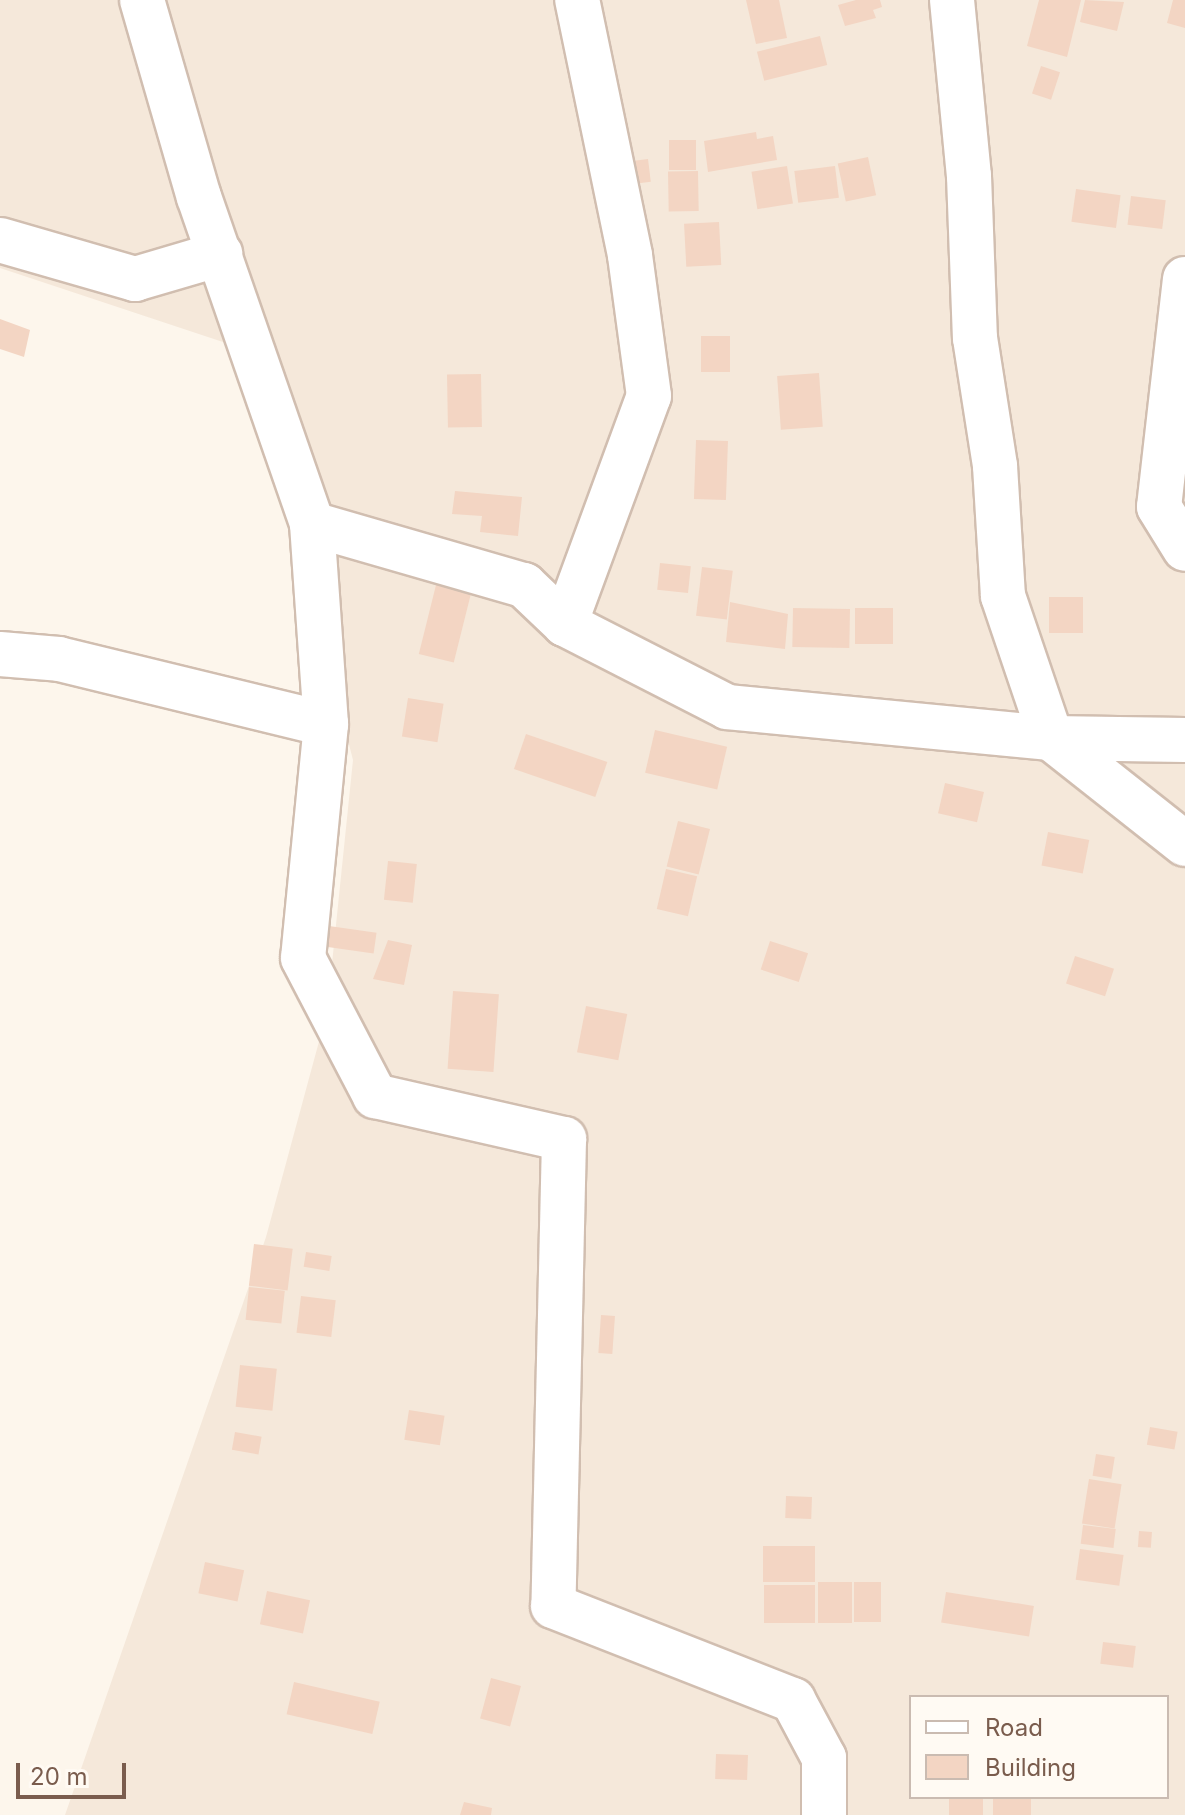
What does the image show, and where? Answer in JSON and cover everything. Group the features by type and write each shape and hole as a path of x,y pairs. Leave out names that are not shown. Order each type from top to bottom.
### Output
{"street":[{"path":"142,0 220,254 312,524 326,724 303,958 375,1096 564,1139 553,1606 793,1700 824,1758 824,1815"},
{"path":"565,624 649,396 630,255 577,0"},
{"path":"952,0 969,176 975,338 995,466 1003,596 1051,738 1185,844"},
{"path":"0,240 135,279 220,254"},
{"path":"1185,279 1159,507 1185,549"},
{"path":"312,524 524,585 565,624 727,707 1051,738 1185,740"},
{"path":"0,654 59,659 326,724"}],"shaded area":[{"path":"0,0 1185,0 1185,1815 65,1815 266,1237 327,1012 353,760 258,389 238,347 0,268"}],"building":[{"path":"746,0 779,0 787,38 756,44"},
{"path":"856,0 880,0 882,7 873,10 876,18 845,26 838,5"},
{"path":"1039,0 1081,0 1067,57 1027,46"},
{"path":"1085,0 1124,2 1117,31 1080,22"},
{"path":"1173,0 1185,0 1185,28 1167,23"},
{"path":"820,36 827,65 764,81 757,52"},
{"path":"1041,66 1060,72 1051,100 1032,94"},
{"path":"756,132 757,139 773,136 777,160 708,172 704,141"},
{"path":"669,140 696,140 696,170 669,170"},
{"path":"868,157 876,195 846,202 838,163"},
{"path":"648,159 651,182 623,185 620,162"},
{"path":"787,166 793,204 757,209 751,172"},
{"path":"835,166 839,198 798,203 794,171"},
{"path":"698,171 699,211 669,212 668,172"},
{"path":"1076,189 1121,195 1116,228 1071,222"},
{"path":"1131,196 1166,200 1162,229 1127,225"},
{"path":"719,222 721,265 686,267 684,224"},
{"path":"0,319 30,330 24,357 0,349"},
{"path":"701,336 730,336 730,372 701,372"},
{"path":"819,373 823,427 781,430 777,376"},
{"path":"481,374 482,427 448,428 447,375"},
{"path":"696,440 728,441 726,500 694,499"},
{"path":"455,491 522,497 518,536 480,532 482,516 452,514"},
{"path":"660,563 691,566 688,593 657,590"},
{"path":"702,567 733,571 727,619 696,616"},
{"path":"436,585 471,594 454,663 419,654"},
{"path":"1049,597 1083,597 1083,633 1049,633"},
{"path":"730,602 788,614 785,649 726,642"},
{"path":"793,608 850,609 849,648 792,647"},
{"path":"855,608 893,608 893,644 855,644"},
{"path":"408,698 444,704 437,742 402,737"},
{"path":"655,730 727,747 717,790 645,773"},
{"path":"526,734 607,762 595,797 514,769"},
{"path":"945,783 984,792 977,822 938,813"},
{"path":"678,821 710,829 699,875 667,867"},
{"path":"1048,832 1089,840 1083,873 1042,865"},
{"path":"388,861 417,864 413,903 384,900"},
{"path":"666,869 697,876 688,916 657,909"},
{"path":"329,926 377,933 374,953 326,947"},
{"path":"388,940 412,945 404,985 373,979"},
{"path":"770,941 808,953 799,982 761,970"},
{"path":"1075,956 1114,969 1105,996 1066,984"},
{"path":"453,991 499,994 493,1072 448,1069"},
{"path":"586,1006 627,1014 618,1060 577,1052"},
{"path":"254,1244 293,1249 288,1290 249,1286"},
{"path":"306,1252 332,1256 329,1271 304,1267"},
{"path":"249,1287 285,1291 281,1324 246,1320"},
{"path":"301,1296 336,1300 331,1337 296,1333"},
{"path":"601,1315 615,1316 612,1354 598,1353"},
{"path":"240,1365 277,1369 272,1411 236,1407"},
{"path":"409,1410 445,1416 440,1445 404,1440"},
{"path":"1150,1427 1178,1432 1174,1450 1147,1445"},
{"path":"235,1432 262,1437 258,1454 232,1450"},
{"path":"1096,1454 1115,1457 1111,1479 1093,1476"},
{"path":"1089,1479 1122,1484 1115,1529 1082,1523"},
{"path":"786,1496 812,1497 811,1519 785,1518"},
{"path":"1083,1525 1116,1529 1113,1548 1081,1544"},
{"path":"1139,1531 1152,1532 1151,1548 1138,1547"},
{"path":"763,1546 815,1546 815,1582 763,1582"},
{"path":"1080,1549 1124,1555 1119,1586 1076,1580"},
{"path":"205,1562 244,1570 237,1602 198,1593"},
{"path":"818,1582 852,1582 852,1623 818,1623"},
{"path":"854,1582 881,1582 881,1622 854,1622"},
{"path":"764,1585 815,1585 815,1623 764,1623"},
{"path":"267,1591 310,1600 303,1633 260,1624"},
{"path":"946,1592 1034,1606 1029,1637 941,1623"},
{"path":"1103,1642 1136,1646 1133,1668 1100,1664"},
{"path":"491,1678 521,1686 510,1727 480,1719"},
{"path":"294,1682 380,1702 372,1734 287,1714"},
{"path":"716,1754 748,1755 747,1780 715,1779"},
{"path":"949,1799 983,1799 983,1815 949,1815"},
{"path":"993,1799 1031,1799 1031,1815 993,1815"},
{"path":"464,1802 492,1808 491,1815 460,1815"}]}
